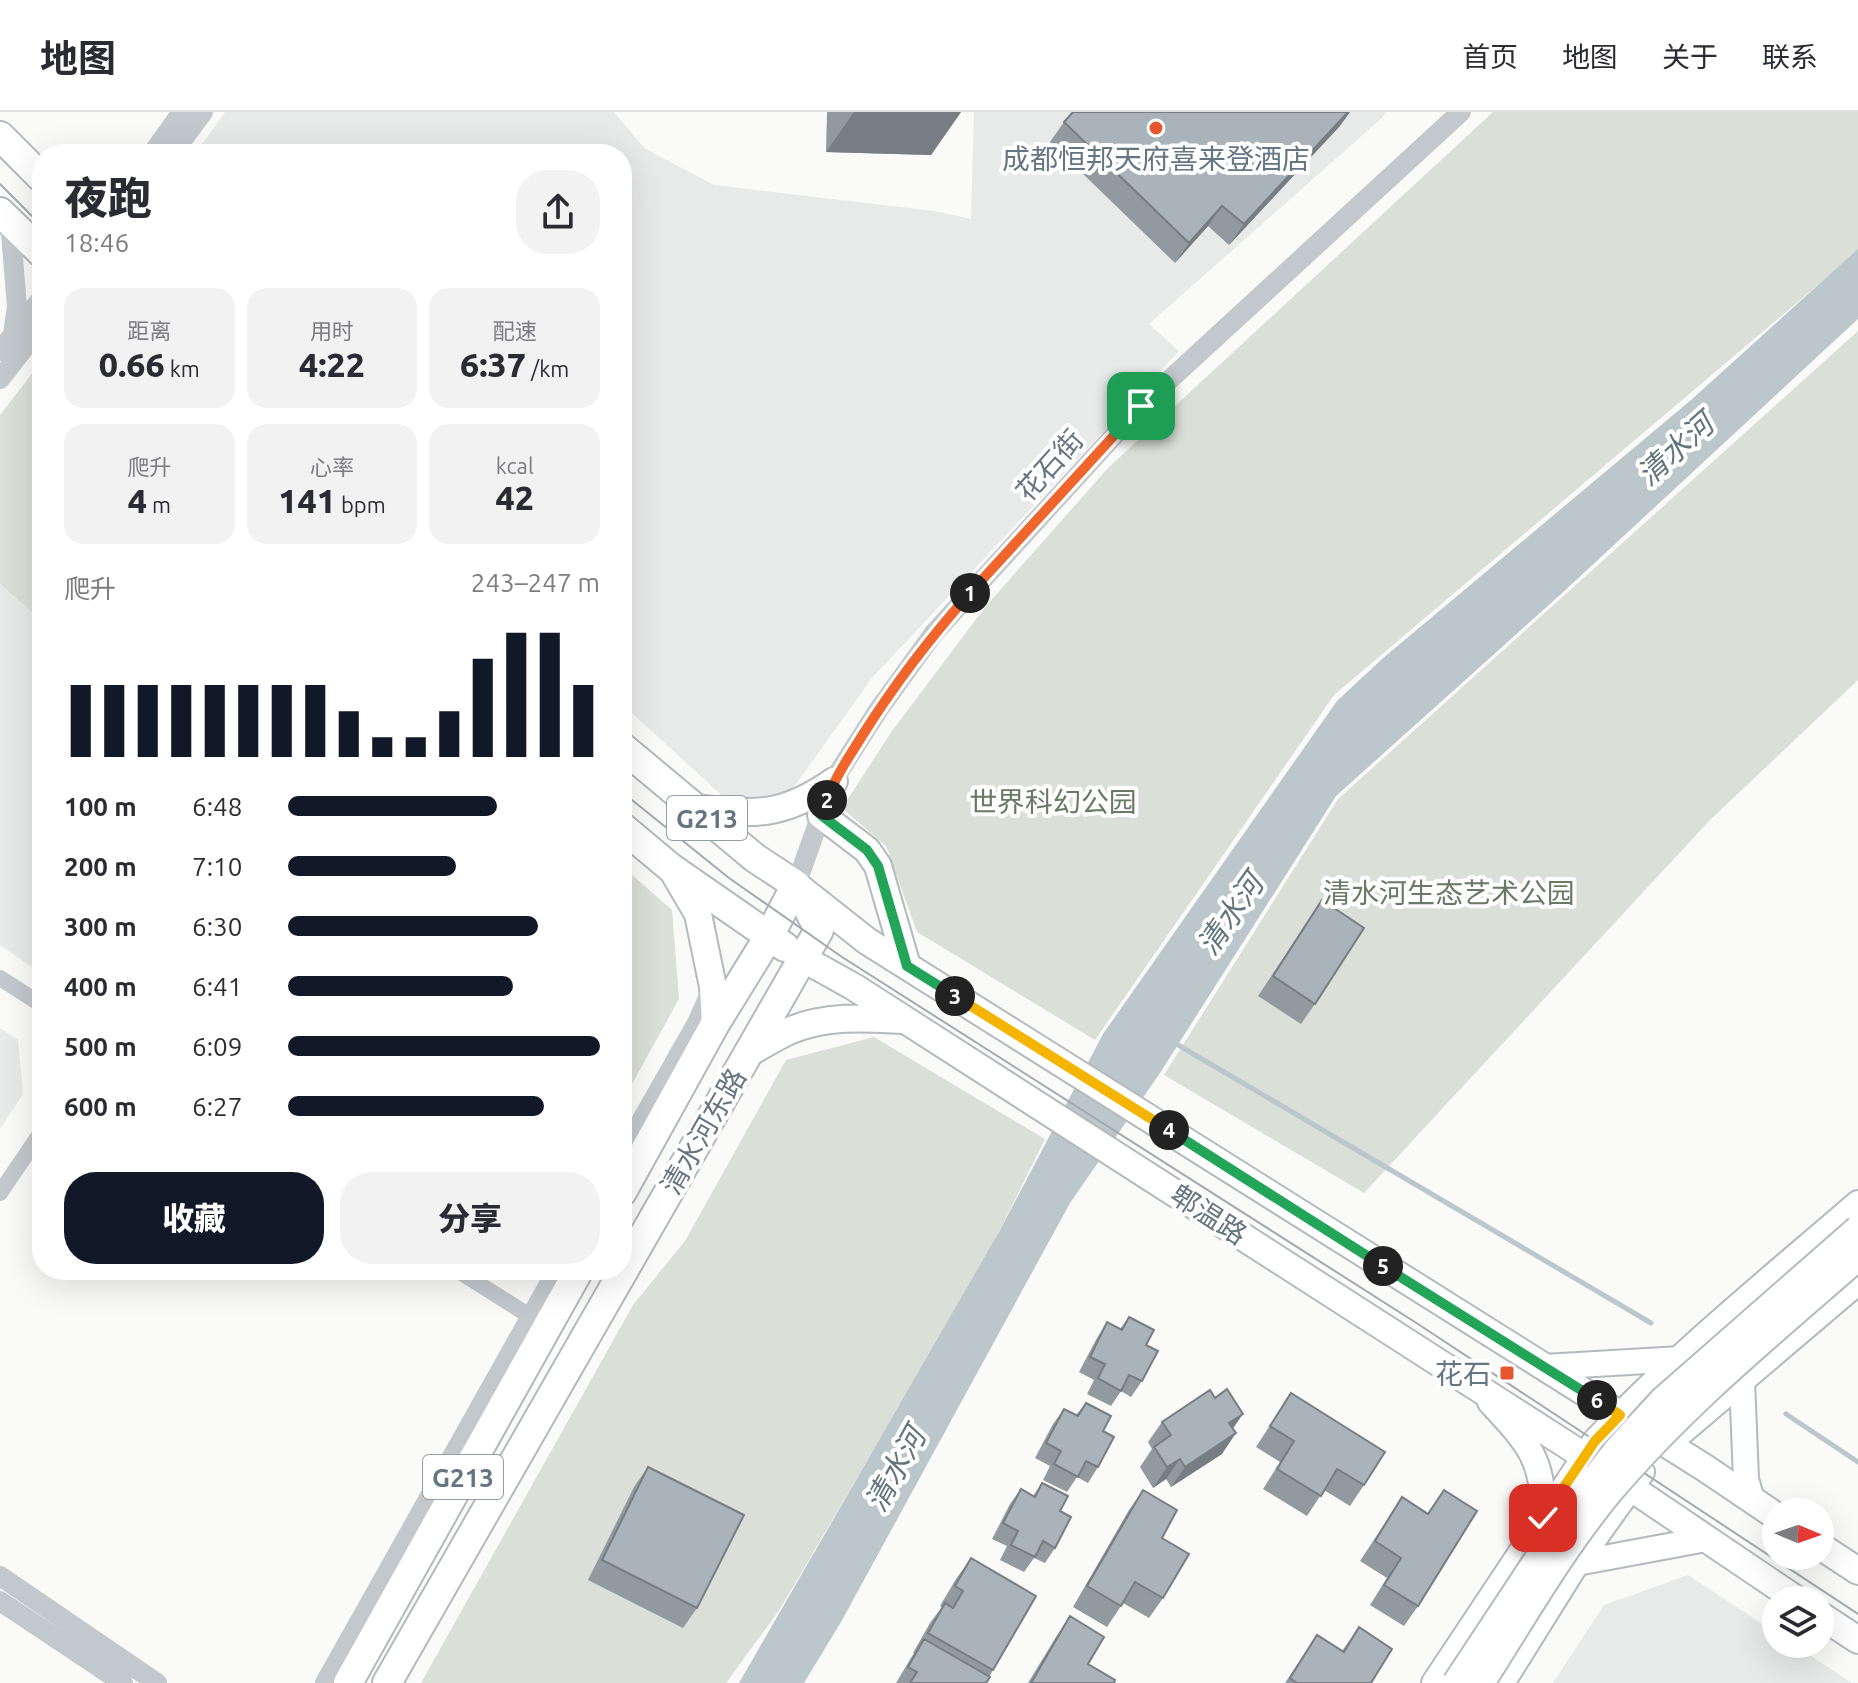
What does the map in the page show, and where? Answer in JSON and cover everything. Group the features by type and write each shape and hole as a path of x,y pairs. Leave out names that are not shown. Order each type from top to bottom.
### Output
{"highway":[{"path":"0,136 32,167"},
{"path":"5,216 32,243"},
{"name":"郫温路","path":"632,755 755,858 796,885"},
{"name":"郫温路","path":"632,835 671,868 768,938 802,958"},
{"name":"清水河东路","path":"632,1174 796,885"},
{"name":"清水河东路","path":"632,1255 819,930 796,885"},
{"name":"G213","path":"348,1683 539,1322 571,1280"},
{"name":"清水河东路","path":"387,1683 618,1280"}],"main road":[{"path":"695,808 744,813 784,808 808,799 834,781"},
{"path":"821,815 867,850 878,866 907,966"},
{"path":"671,868 698,914 713,987 715,1024"},
{"name":"郫温路","path":"796,885 867,941 1762,1507"},
{"name":"郫温路","path":"802,958 905,1020 1472,1383 1776,1586"},
{"path":"747,1054 792,1030 831,1020 905,1020"},
{"path":"1434,1683 1584,1456 1620,1415 1858,1203"},
{"path":"1456,1683 1569,1512 1618,1449 1663,1400 1858,1229"},
{"path":"1481,1683 1570,1544 1647,1449 1746,1354 1858,1257"},
{"path":"1502,1683 1577,1563 1630,1487 1667,1444 1858,1282"},
{"path":"1544,1367 1681,1359"},
{"path":"1742,1381 1746,1479 1752,1500"},
{"path":"1472,1383 1526,1441 1541,1479 1543,1518"},
{"path":"1577,1563 1706,1539"},
{"path":"1834,1555 1858,1571"},
{"path":"1834,1624 1858,1640"}],"street":[{"path":"159,144 182,112"},
{"path":"179,144 203,112"},
{"name":"花石街","path":"796,885 834,781 879,709 934,633 1141,406 1461,112"},
{"path":"5,216 17,307 18,342"},
{"path":"0,379 32,316"},
{"path":"0,351 32,332"},
{"path":"18,342 32,344"},
{"path":"0,978 32,999"},
{"path":"632,1137 697,1023 713,987"},
{"path":"0,1193 32,1146"},
{"path":"473,1280 539,1322"},
{"path":"325,1683 539,1322 554,1280"},
{"path":"0,1576 157,1683"},
{"path":"0,1601 123,1683"}],"shaded area":[{"path":"225,112 614,112 644,148 714,185 934,211 971,219 974,112 1385,112 1149,324 1179,351 872,678 791,791 729,802 632,713 632,144 202,144"},
{"path":"0,584 32,612 32,967 0,945"},
{"path":"0,1028 18,1040 23,1094 0,1129"},
{"path":"1688,1575 1762,1624 1762,1658 1814,1658 1852,1683 1553,1683 1604,1605"}],"green space":[{"name":"世界科幻公园","path":"1493,112 1858,112 1858,251 1334,695 1095,1040 917,932 886,846 842,808 892,731 986,606 1108,468"},
{"name":"清水河生态艺术公园","path":"1858,331 1858,680 1710,820 1364,1193 1164,1075 1338,799"},
{"path":"32,374 32,612 0,584 0,415"},
{"path":"632,875 672,910 679,999 632,1084"},
{"path":"874,1037 1045,1139 988,1254 778,1612 726,1683 421,1683 633,1305 685,1241 786,1060"}],"water":[{"name":"清水河","path":"1858,249 1858,319 1561,594 1336,796 1160,1073 1070,1203 841,1622 804,1683 739,1683 999,1232 1103,1034 1337,701 1382,659 1691,400"}],"building":[{"name":"成都恒邦天府喜来登酒店","path":"1073,112 1348,112 1244,224 1222,206 1189,243 1064,122"},
{"path":"1322,900 1364,928 1315,1004 1273,976"},
{"path":"1129,1317 1154,1330 1146,1345 1158,1351 1142,1381 1129,1375 1121,1391 1098,1378 1105,1364 1090,1357 1107,1322 1122,1330"},
{"path":"1227,1389 1243,1414 1229,1423 1236,1433 1185,1467 1180,1459 1167,1467 1154,1447 1171,1435 1162,1422 1210,1390 1215,1398"},
{"path":"1291,1393 1385,1452 1364,1485 1337,1469 1321,1496 1277,1469 1294,1441 1270,1426"},
{"path":"1086,1403 1111,1416 1103,1431 1114,1437 1098,1467 1086,1461 1078,1477 1054,1464 1061,1451 1046,1443 1064,1409 1078,1416"},
{"path":"648,1467 744,1515 697,1608 602,1560"},
{"path":"1042,1483 1068,1496 1060,1511 1071,1517 1055,1548 1043,1541 1035,1557 1011,1545 1018,1531 1003,1523 1021,1489 1035,1497"},
{"path":"1143,1490 1177,1510 1162,1538 1189,1554 1163,1598 1135,1582 1121,1606 1087,1586"},
{"path":"1444,1490 1477,1511 1418,1606 1384,1585 1401,1558 1375,1541 1402,1497 1428,1514"},
{"path":"971,1558 1036,1596 993,1670 928,1633 945,1603 953,1608 963,1591 955,1586"},
{"path":"1070,1616 1104,1637 1088,1664 1115,1680 1114,1683 1031,1683"},
{"path":"1359,1627 1392,1649 1371,1683 1297,1683 1290,1678 1317,1635 1344,1652"},
{"path":"924,1639 990,1677 986,1683 910,1683 917,1672 908,1667"}],"waterway":[{"path":"1173,1042 1651,1323"},
{"path":"1786,1414 1858,1462"}],"tram line":[{"path":"0,184 32,216"},
{"path":"632,800 729,878 842,957 1418,1324 1858,1614"}],"place":[{"name":"成都恒邦天府喜来登酒店","path":"1156,128"},
{"name":"花石","path":"1507,1373"}],"route":[{"path":"1141,406 934,633 879,709 833,781 821,815 867,850 878,866 907,966 1620,1415 1595,1441 1543,1518"}]}
